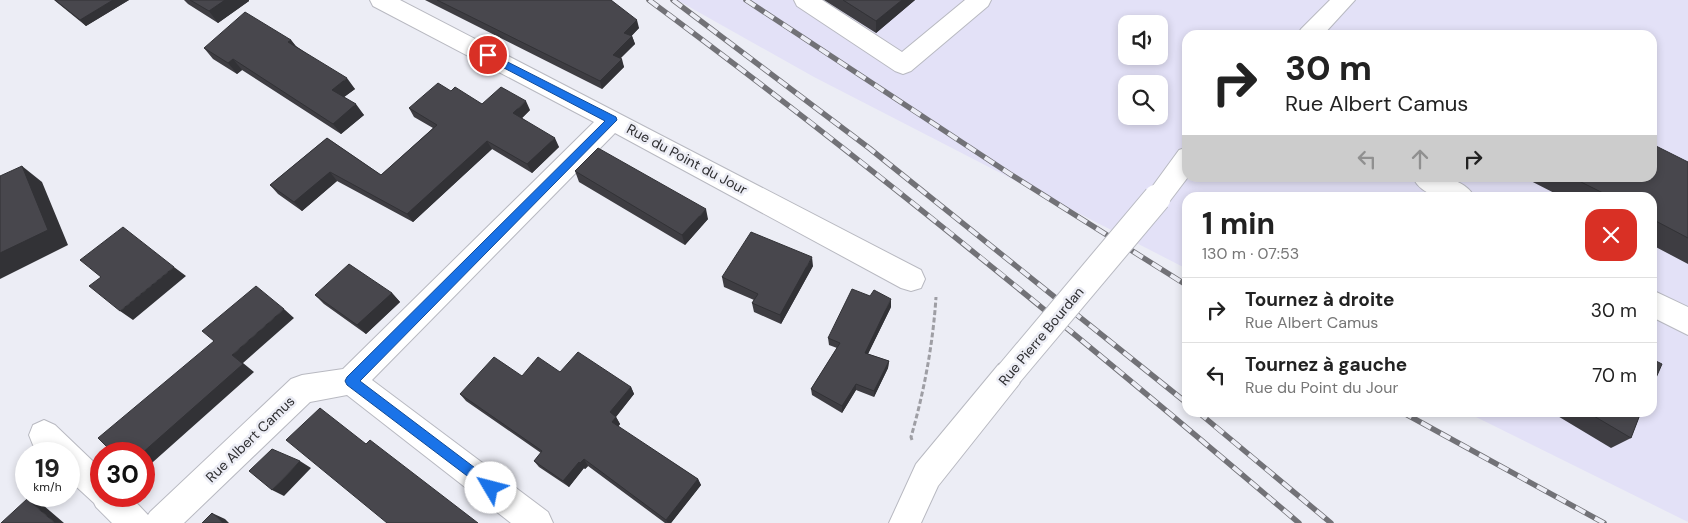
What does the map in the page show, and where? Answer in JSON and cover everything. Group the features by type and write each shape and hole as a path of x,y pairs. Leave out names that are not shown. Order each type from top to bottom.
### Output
{"street":[{"name":"Rue du Point du Jour","path":"382,0 911,279"},
{"path":"804,0 903,65 980,0"},
{"path":"1317,30 1330,4"},
{"path":"537,523 351,381 612,120"},
{"name":"Rue Pierre Bourdan","path":"905,523 927,475 1157,198 1182,165"},
{"path":"1433,182 1451,192"},
{"path":"1657,305 1688,322"},
{"name":"Rue Albert Camus","path":"161,523 302,389 351,381"},
{"path":"80,470 90,479"},
{"path":"118,507 135,523"}],"path":[{"path":"911,279 936,297 934,325 918,412 911,437 927,475"}],"shaded area":[{"path":"677,0 1688,0 1688,522 1476,417 1657,417 1657,192 1182,192 1182,266 814,77"}],"building":[{"path":"55,0 113,0 80,20"},
{"path":"190,0 225,0 209,11"},
{"path":"437,0 611,0 637,20 624,33 632,36 613,55 622,59 600,81"},
{"path":"843,0 902,0 876,21"},
{"path":"245,12 291,40 288,42 347,78 332,90 356,104 333,124 233,59 228,63 204,48"},
{"path":"438,83 451,91 455,87 482,104 501,87 526,101 513,113 555,138 527,164 487,141 407,214 330,172 294,202 270,185 327,138 381,175 437,125 409,108"},
{"path":"1657,146 1688,162 1688,238 1657,222 1657,192 1601,192 1581,182 1657,182"},
{"path":"598,148 706,209 682,235 575,171"},
{"path":"22,166 48,230 0,253 0,176"},
{"path":"123,227 174,267 120,311 89,286 101,277 80,260"},
{"path":"751,232 812,257 780,315 752,303 758,294 722,277"},
{"path":"349,264 392,293 357,325 315,295"},
{"path":"256,286 284,309 232,355 243,364 155,442 102,442 98,438 214,341 202,331"},
{"path":"852,289 870,296 874,290 891,299 865,353 889,361 874,391 856,384 842,406 811,389 840,343 828,338"},
{"path":"578,352 631,387 610,412 616,417 612,422 698,479 666,520 584,459 579,462 563,481 534,461 542,451 460,394 494,357 522,376 538,357 560,372"},
{"path":"1657,362 1662,364 1657,376"},
{"path":"320,408 366,444 370,440 478,523 387,523 286,440"},
{"path":"1595,417 1639,417 1631,438"},
{"path":"272,449 300,461 272,490 249,471"},
{"path":"18,507 36,507 55,523 1,523"},
{"path":"212,513 223,523 202,523"}],"railway":[{"path":"649,0 815,126 978,256 1140,388 1299,523"},
{"path":"673,0 869,148 1182,399"},
{"path":"746,0 1010,174 1182,282"},
{"path":"1204,417 1331,523"},
{"path":"1411,417 1604,523"}],"route":[{"path":"488,55 612,120 351,381 491,488"}]}
